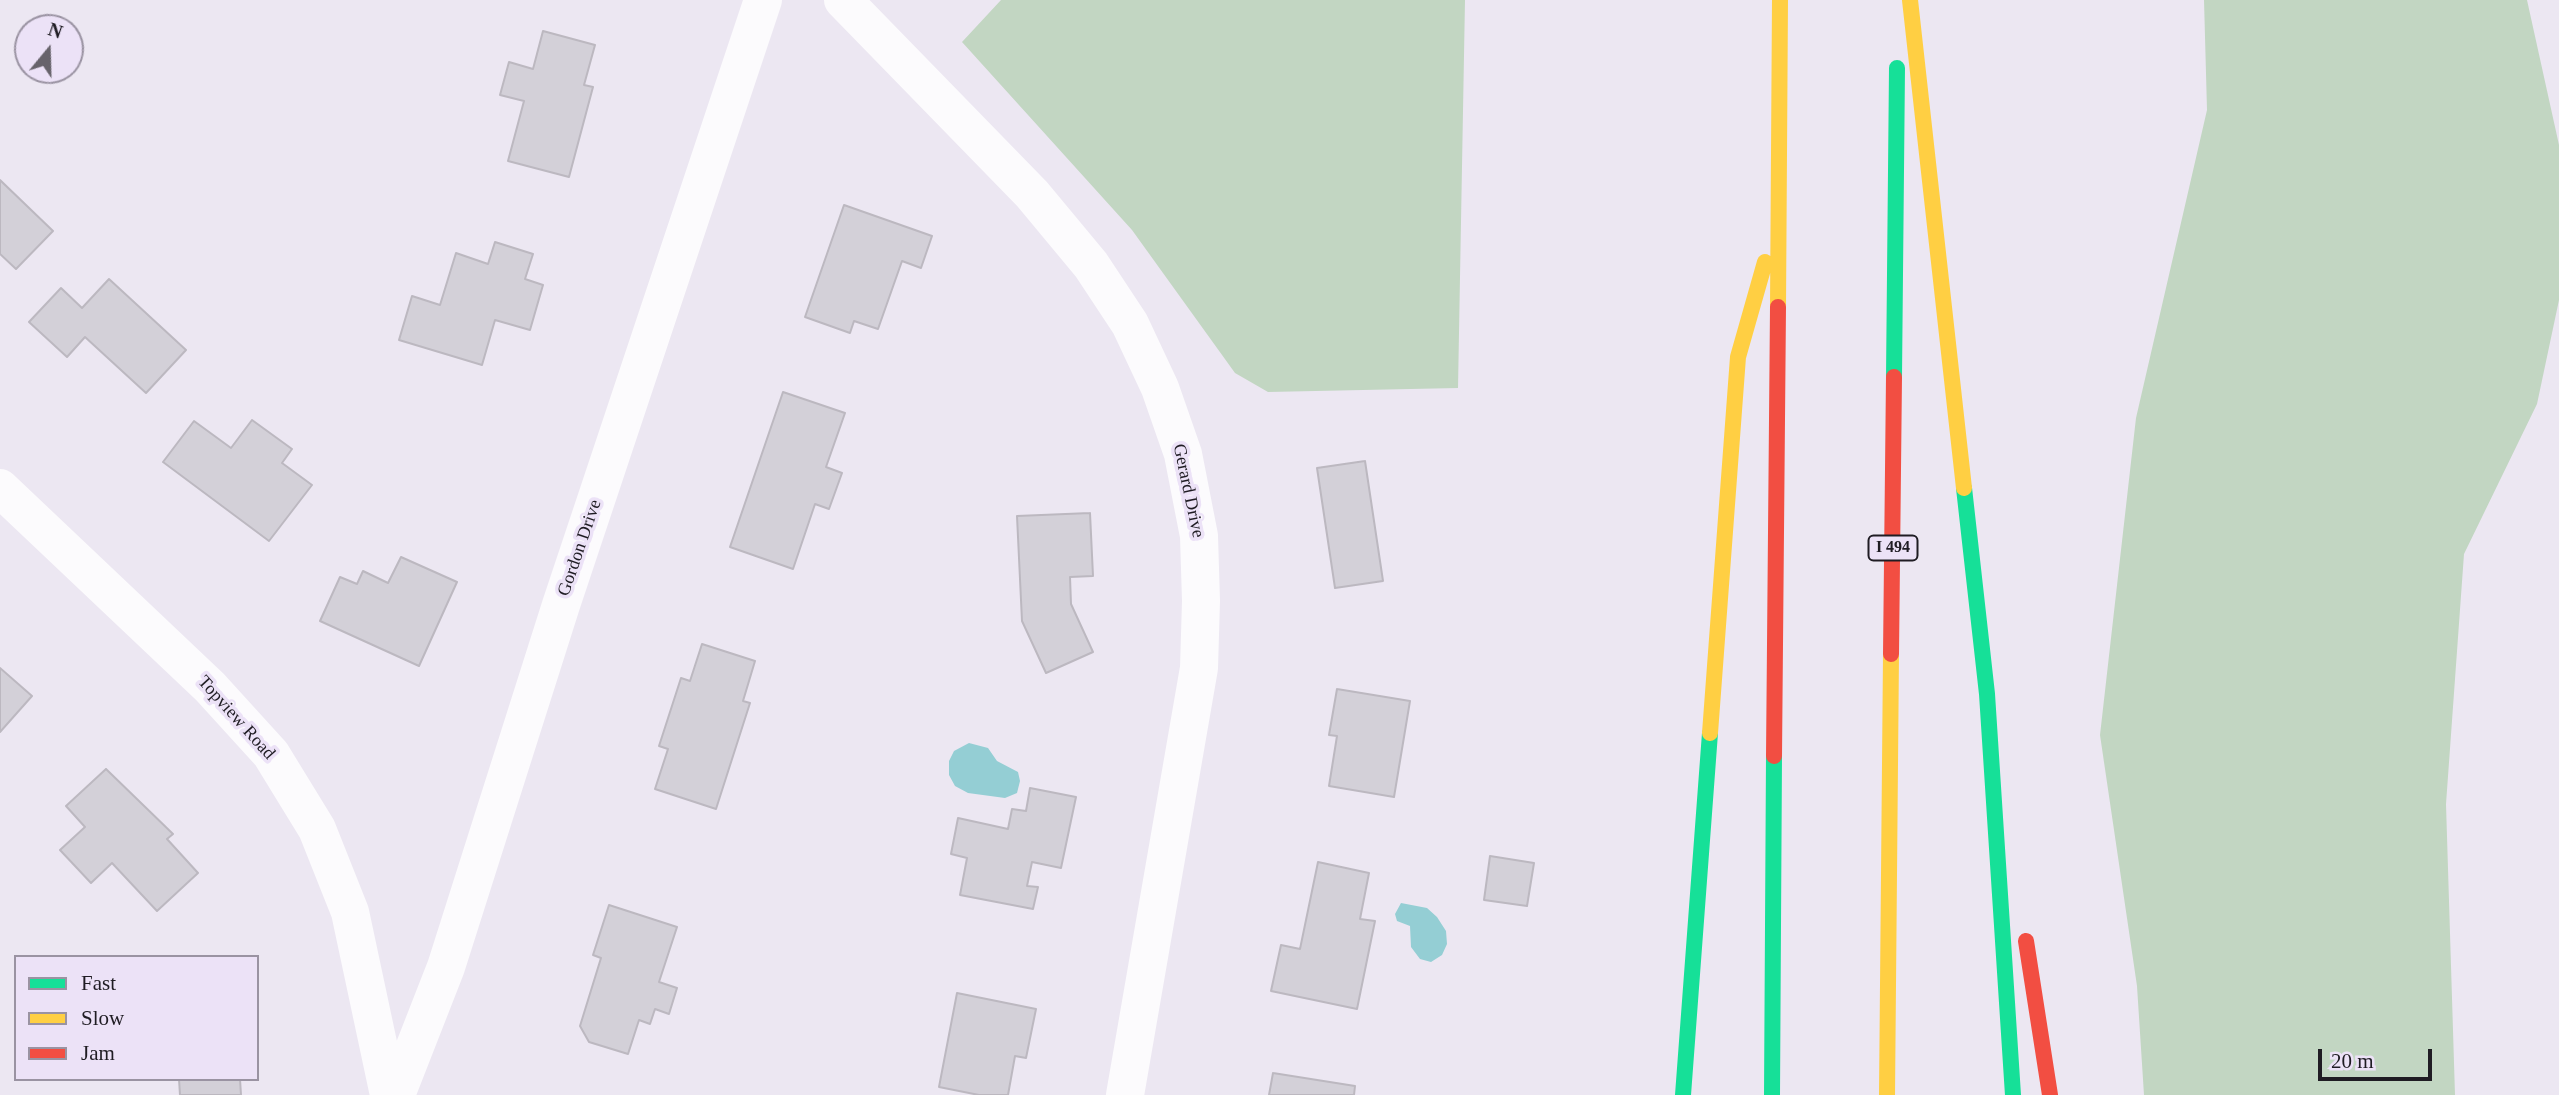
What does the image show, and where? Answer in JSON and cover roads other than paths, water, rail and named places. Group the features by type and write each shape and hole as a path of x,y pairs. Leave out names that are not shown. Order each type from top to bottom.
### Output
{"highway":[{"path":"1772,1095 1780,0"},
{"name":"I 494","path":"1887,1095 1898,0"},
{"path":"1910,0 1987,694 2015,874"},
{"path":"1683,1095 1738,357 1778,212"},
{"path":"1987,694 2013,1095"},
{"path":"2024,929 2050,1095"}],"street":[{"name":"Gordon Drive","path":"396,1095 446,967 558,615 763,0"},
{"name":"Gerard Drive","path":"843,0 1032,194 1091,265 1130,324 1160,388 1182,454 1199,536 1199,668 1125,1095"},
{"name":"Topview Road","path":"0,488 210,687 271,754 317,829 350,912 389,1095"}],"water":[{"path":"969,743 988,748 997,761 1018,772 1020,781 1017,793 1005,798 968,793 955,786 949,775 949,761 954,751"},
{"path":"1401,903 1427,908 1437,917 1446,931 1447,944 1442,955 1431,962 1420,959 1411,947 1410,926 1397,921 1395,914"}]}
